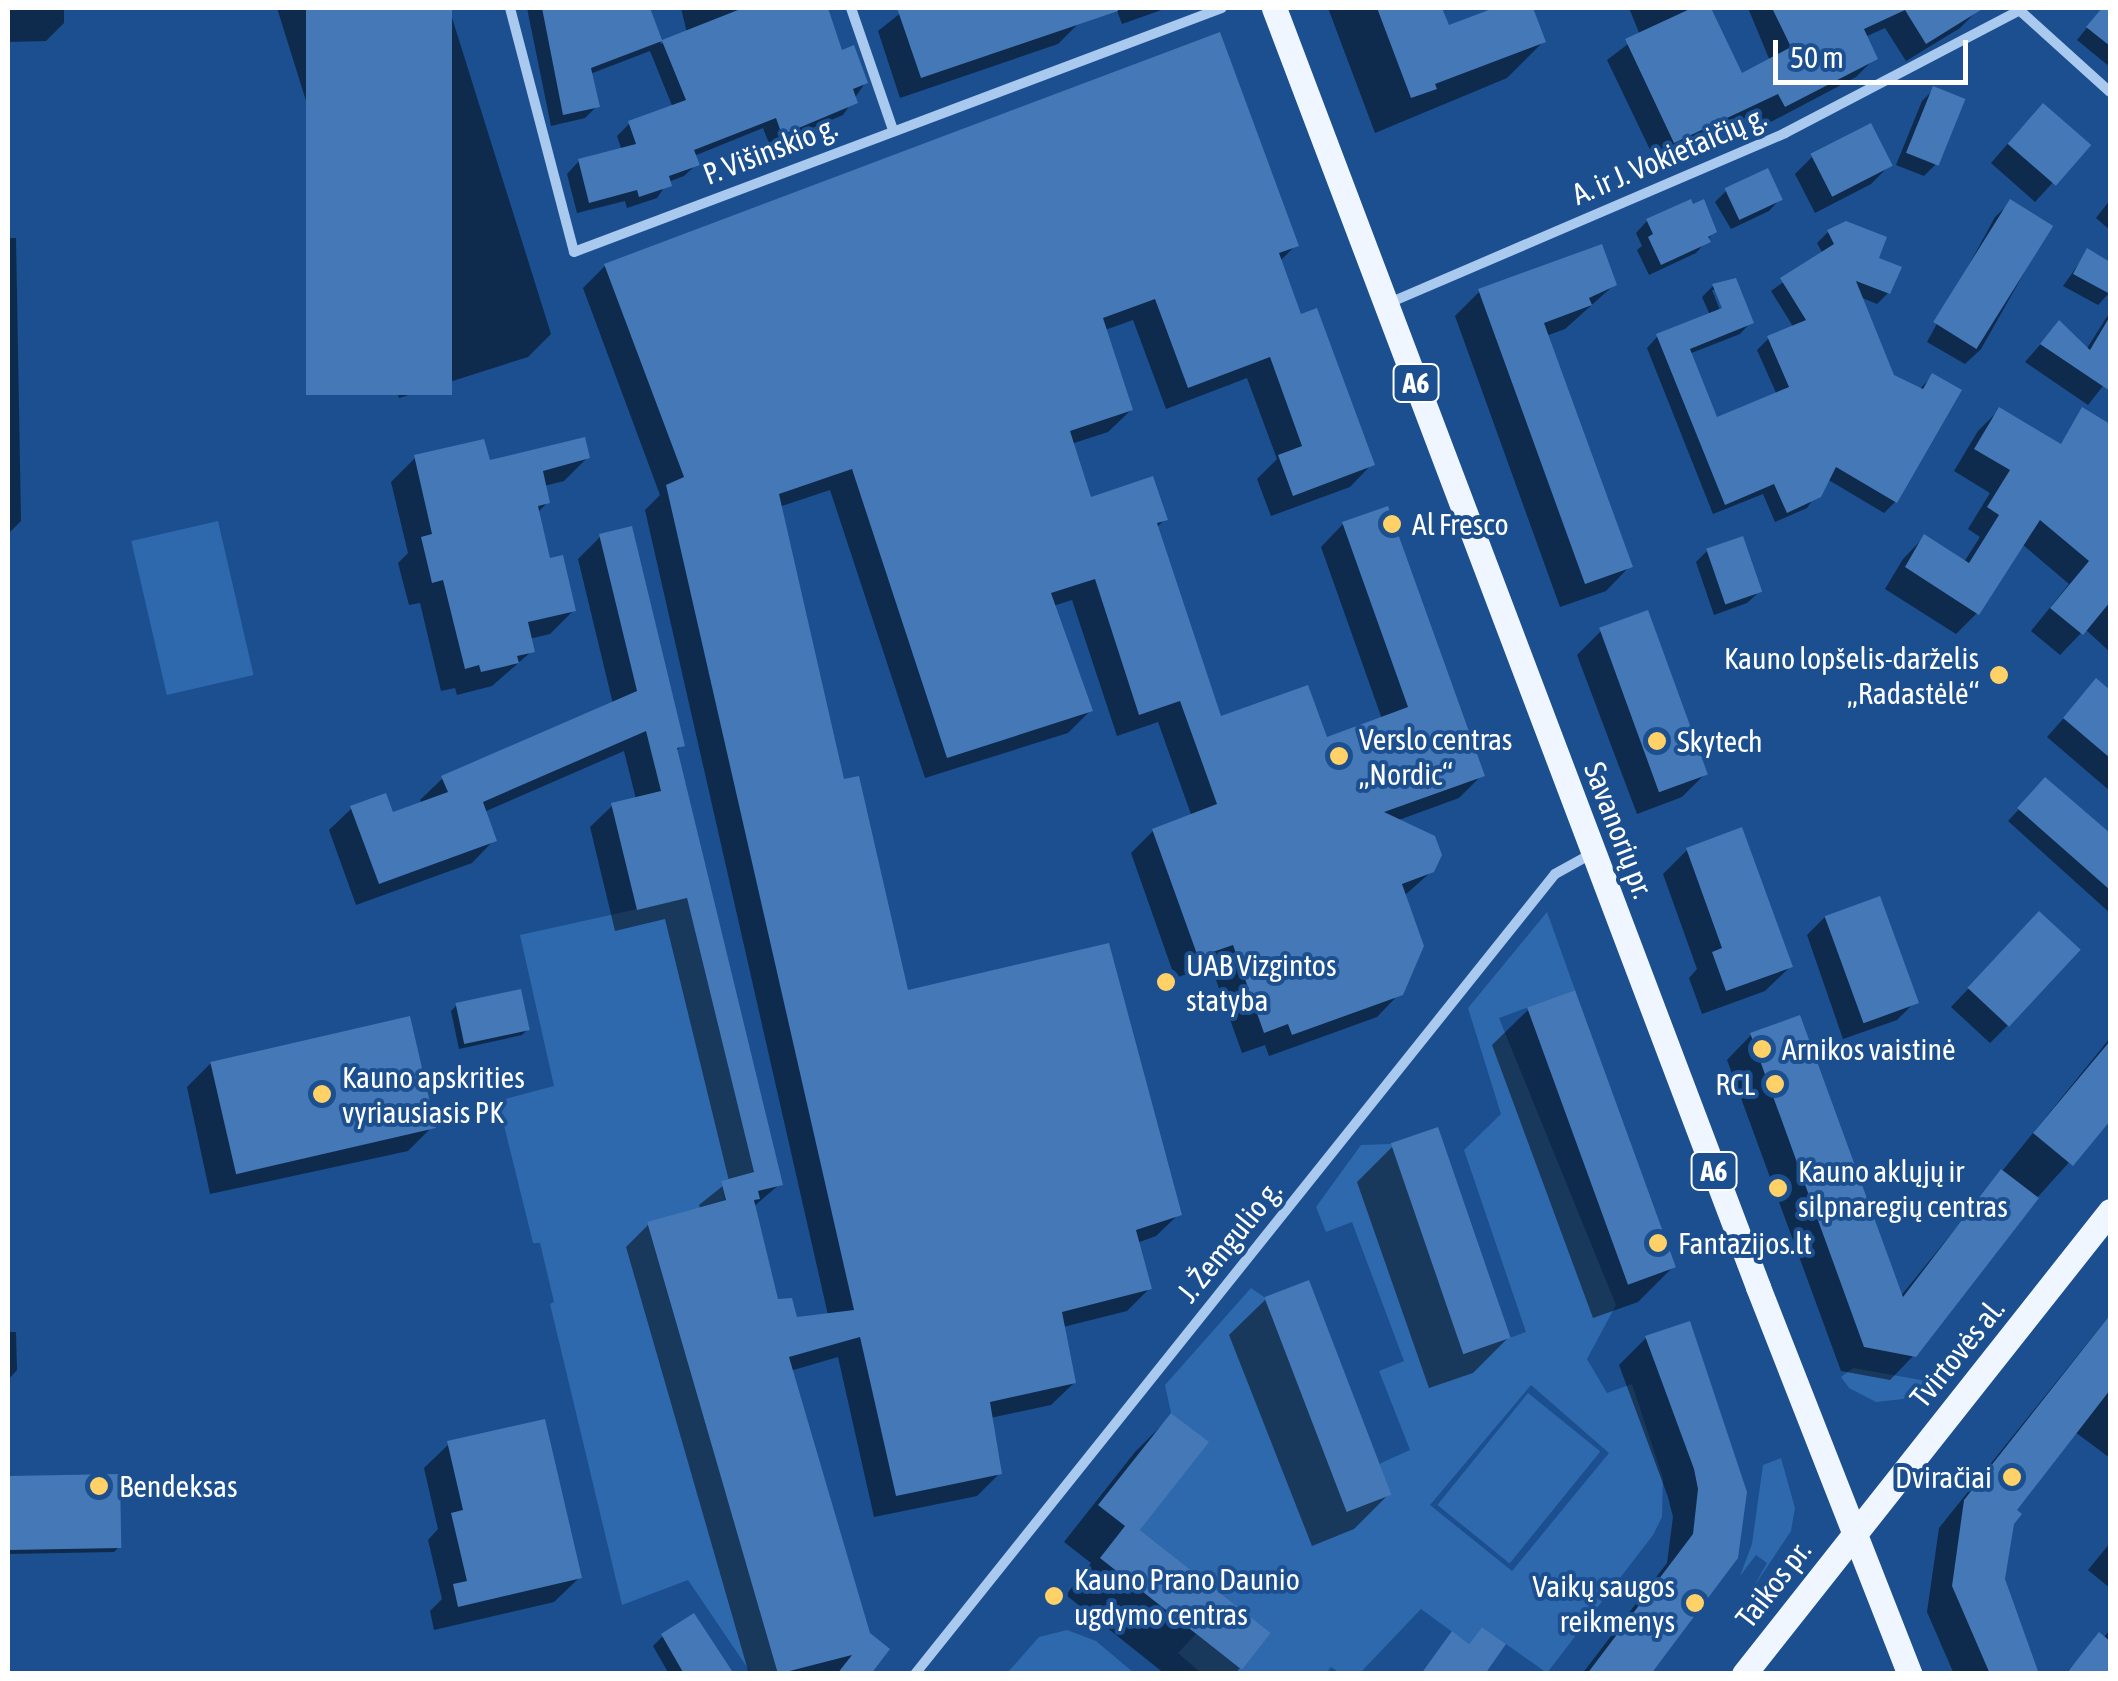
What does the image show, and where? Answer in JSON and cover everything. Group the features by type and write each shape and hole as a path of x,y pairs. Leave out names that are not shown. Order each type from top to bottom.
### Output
{"main road":[{"name":"Savanorių pr.","path":"1274,8 1853,1535 1910,1674"},
{"name":"Tvirtovės al.","path":"1853,1535 2110,1211"},
{"name":"Taikos pr.","path":"1744,1674 1853,1535"}],"street":[{"name":"P. Višinskio g.","path":"510,8 574,252 1222,8"},
{"path":"851,8 893,130"},
{"path":"2017,9 2110,92"},
{"name":"A. ir J. Vokietaičių g.","path":"1386,305 1785,133 2017,9"},
{"name":"J. Žemgulio g.","path":"915,1674 1555,874 1593,853"}],"shaded area":[{"path":"218,521 254,675 167,695 131,541"},
{"path":"687,898 754,1172 721,1181 725,1200 647,1223 778,1673 751,1673 688,1580 622,1605 550,1304 554,1302 540,1243 533,1243 498,1101 554,1086 520,935"},
{"path":"1547,912 1575,990 1499,1018 1616,1305 1587,1359 1607,1393 1632,1384 1663,1478 1662,1517 1653,1535 1547,1673 1482,1627 1469,1644 1421,1609 1360,1673 1340,1673 1331,1667 1326,1673 1202,1674 1178,1653 1196,1634 1242,1670 1271,1633 1140,1530 1208,1442 1171,1413 1165,1385 1251,1288 1264,1297 1347,1511 1381,1463 1410,1450 1379,1371 1404,1361 1352,1222 1326,1232 1316,1207 1361,1145 1391,1144 1465,1354 1526,1332 1464,1150 1501,1114 1468,1008","holes":["1531,1385 1609,1453 1512,1571 1430,1505"]},
{"path":"1853,1368 1926,1381 1903,1399 1876,1402 1849,1388 1841,1377"},
{"path":"1528,1393 1600,1452 1510,1563 1437,1505"},
{"path":"1781,1458 1795,1508 1791,1531 1753,1588 1767,1563 1756,1555 1740,1576 1752,1544 1763,1465"},
{"path":"1067,1630 1096,1641 1134,1673 1007,1673 1039,1637"}],"building":[{"path":"306,8 452,8 452,395 306,395"},
{"path":"542,8 650,8 662,40 743,8 828,8 842,50 854,45 868,83 853,89 858,103 782,135 776,118 694,150 700,165 669,176 672,186 639,197 637,190 589,203 578,159 636,144 628,121 686,100 662,41 591,68 600,107 563,115"},
{"path":"897,8 1118,8 1118,11 921,78"},
{"path":"1377,8 1442,8 1449,25 1494,8 1533,8 1546,42 1435,84 1437,89 1411,98"},
{"path":"1692,8 1711,8 1742,73 1791,47 1772,8 1984,8 1926,44 1905,10 1864,29 1878,59 1785,107 1778,94 1674,143 1625,39"},
{"path":"2102,8 2110,8 2110,46 2086,27"},
{"path":"1220,32 1299,246 1279,253 1301,314 1317,308 1375,465 1293,496 1278,455 1302,446 1270,357 1188,388 1155,299 1103,318 1133,410 1070,431 1091,497 1153,476 1168,520 1157,523 1221,716 1308,685 1327,737 1408,707 1342,522 1388,506 1485,776 1384,812 1435,836 1442,855 1434,872 1402,884 1424,946 1403,995 1292,1035 1288,1024 1264,1033 1233,945 1198,957 1152,829 1217,804 1180,701 1139,715 1095,579 1051,593 1093,711 947,758 852,469 779,494 844,779 859,776 908,990 1109,943 1182,1215 1136,1230 1152,1289 1062,1312 1076,1383 990,1402 1002,1474 896,1496 860,1337 789,1357 870,1633 890,1649 871,1674 837,1674 852,1655 778,1674 647,1222 726,1200 721,1181 754,1172 687,898 637,910 611,803 661,791 646,731 483,802 497,841 379,884 350,806 386,793 393,812 448,792 441,776 637,691 599,534 632,526 685,746 677,748 783,1185 758,1191 760,1199 754,1200 778,1299 792,1298 797,1317 854,1310 666,485 684,477 604,264"},
{"path":"1933,86 1965,99 1938,166 1906,153"},
{"path":"2043,103 2091,145 2056,186 2008,144"},
{"path":"1871,123 1893,166 1832,197 1810,154"},
{"path":"1768,168 1783,200 1739,220 1724,188"},
{"path":"1691,199 1693,204 1704,199 1717,232 1708,237 1711,242 1661,265 1648,237 1653,234 1646,219"},
{"path":"2010,199 2053,226 1976,349 1933,322"},
{"path":"1846,221 1887,237 1879,258 1902,267 1890,294 1856,281 1894,375 1923,389 1932,373 1962,390 1897,503 1836,467 1821,497 1787,513 1774,484 1725,505 1656,334 1722,308 1712,284 1736,278 1754,323 1690,349 1717,417 1789,387 1767,336 1806,320 1780,278 1834,244 1827,230"},
{"path":"1602,244 1617,285 1589,298 1592,305 1544,323 1633,567 1585,584 1478,289"},
{"path":"2087,248 2110,262 2110,294 2073,274"},
{"path":"2110,316 2110,391 2040,344 2059,320 2090,350"},
{"path":"1999,407 2061,444 2082,407 2110,424 2110,602 2083,635 2050,608 2089,561 2040,520 1979,615 1905,567 1924,534 1969,563 1999,515 1987,507 2010,470 1974,449"},
{"path":"585,437 590,458 543,471 550,503 538,506 550,558 563,555 576,611 528,622 535,652 517,656 519,663 481,672 479,665 465,669 443,580 432,583 421,537 432,534 414,455 484,439 490,460"},
{"path":"1743,536 1762,592 1725,604 1706,549"},
{"path":"1648,610 1708,774 1659,792 1599,628"},
{"path":"2096,678 2110,690 2110,758 2063,718"},
{"path":"2045,777 2110,833 2110,890 2017,808"},
{"path":"1742,827 1793,967 1726,991 1712,952 1722,948 1686,848"},
{"path":"1880,896 1919,1003 1864,1023 1825,916"},
{"path":"2039,911 2081,950 2009,1027 1967,988"},
{"path":"521,989 530,1030 464,1044 455,1003"},
{"path":"1575,990 1676,1267 1628,1285 1527,1007"},
{"path":"1800,1015 1903,1297 2001,1169 2039,1198 1916,1357 1864,1347 1750,1033"},
{"name":"Kauno apskrities vyriausiasis PK","path":"410,1016 436,1128 236,1174 210,1062"},
{"path":"2110,1041 2110,1121 2073,1166 2033,1133"},
{"path":"1438,1127 1511,1338 1463,1354 1391,1143"},
{"path":"1309,1280 1391,1495 1347,1512 1264,1297"},
{"path":"2110,1315 2110,1390 2017,1510 2022,1514 2014,1524 2005,1579 2039,1674 1990,1674 1952,1586 1964,1500"},
{"path":"1690,1321 1747,1492 1738,1558 1651,1674 1587,1674 1693,1534 1698,1489 1694,1469 1645,1336"},
{"path":"1171,1413 1209,1442 1140,1530 1271,1633 1242,1670 1100,1558 1125,1526 1098,1505"},
{"path":"545,1419 582,1578 458,1607 453,1584 467,1581 451,1513 463,1510 447,1441"},
{"path":"120,1474 121,1548 9,1550 8,1476"},
{"path":"694,1613 734,1674 684,1674 661,1634"},
{"path":"1482,1627 1506,1644 1485,1674 1421,1674 1452,1631 1469,1644"},
{"path":"2099,1632 2110,1641 2110,1674 2066,1674"}],"place":[{"name":"Al Fresco","path":"1392,524"},
{"name":"Kauno lopšelis-darželis „Radastėlė“","path":"1999,675"},
{"name":"Skytech","path":"1657,741"},
{"name":"Verslo centras „Nordic“","path":"1339,756"},
{"name":"UAB Vizgintos statyba","path":"1166,982"},
{"name":"Arnikos vaistinė","path":"1762,1049"},
{"name":"RCL","path":"1775,1084"},
{"name":"Kauno apskrities vyriausiasis PK","path":"322,1094"},
{"name":"Kauno aklųjų ir silpnaregių centras","path":"1778,1188"},
{"name":"Fantazijos.lt","path":"1658,1243"},
{"name":"Dviračiai","path":"2012,1477"},
{"name":"Bendeksas","path":"99,1486"},
{"name":"Kauno Prano Daunio ugdymo centras","path":"1054,1596"},
{"name":"Vaikų saugos reikmenys","path":"1695,1603"}]}
